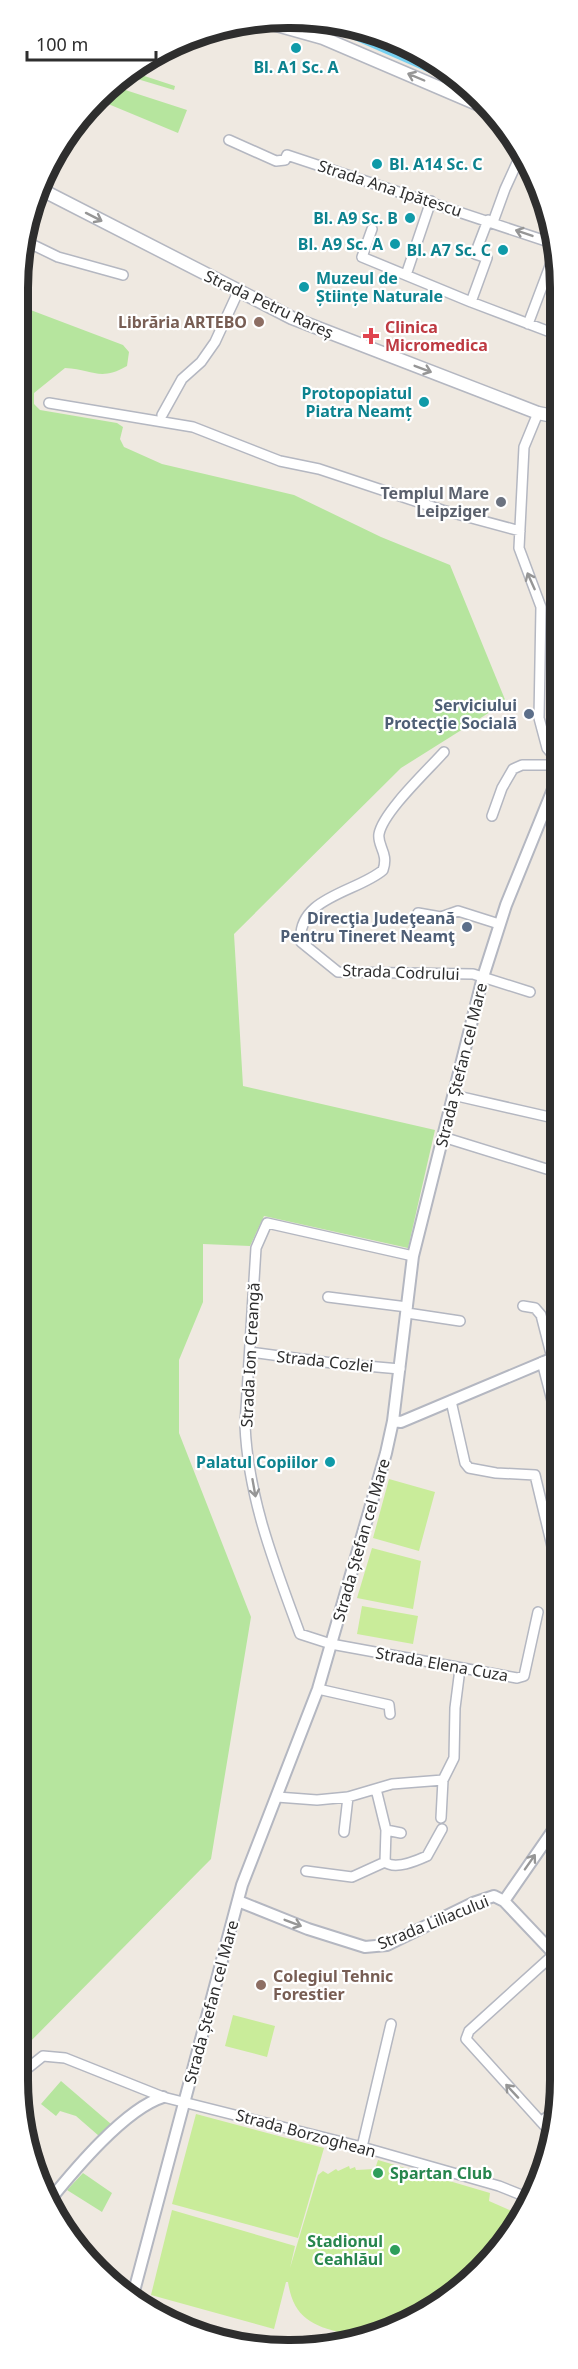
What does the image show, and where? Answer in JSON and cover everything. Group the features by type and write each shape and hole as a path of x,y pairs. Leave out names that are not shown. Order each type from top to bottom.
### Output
{"main road":[{"path":"288,28 323,38 468,100"},
{"name":"Strada Petru Rareș","path":"47,192 292,318 538,413 550,415"}],"street":[{"name":"Strada Ana Ipătescu","path":"229,140 276,161 285,160 287,155 544,240"},
{"path":"471,302 487,258 476,254 517,163"},
{"path":"406,275 431,201"},
{"path":"372,229 362,257 550,332"},
{"path":"33,245 58,257 123,275"},
{"path":"528,324 549,269"},
{"path":"162,415 182,379 211,350 238,292"},
{"path":"49,403 193,427 280,460 319,469 442,510 520,531"},
{"path":"538,413 524,447 520,531 522,559 541,607 539,718 544,741 550,751"},
{"name":"Strada Petru Rareș","path":"538,413 550,419"},
{"name":"Strada Codrului","path":"444,752 398,802 384,822 379,834 386,862 383,870 323,901 304,924 300,934 301,942 338,972 483,976"},
{"path":"492,816 502,788 513,768 522,765 550,765"},
{"name":"Strada Ștefan cel Mare","path":"134,2290 238,1901 257,1845 318,1689 386,1453 393,1421 413,1256 453,1095 483,976 499,924 550,797"},
{"path":"418,913 441,918 459,911 499,924"},
{"path":"483,976 530,992"},
{"path":"453,1095 550,1117"},
{"path":"443,1137 550,1170"},
{"name":"Strada Ion Creangă","path":"331,1644 300,1634 268,1546 255,1496 246,1443 256,1248 267,1223 413,1256"},
{"path":"328,1297 460,1321"},
{"path":"523,1306 535,1308 541,1315 550,1355"},
{"name":"Strada Cozlei","path":"250,1352 400,1369"},
{"path":"393,1421 401,1422 550,1359"},
{"path":"451,1401 465,1463 469,1467 496,1473 535,1475 550,1538"},
{"name":"Strada Elena Cuza","path":"331,1644 517,1678 524,1676 538,1612"},
{"path":"441,1818 443,1780 454,1758 455,1708 460,1669"},
{"path":"318,1689 389,1705 390,1714"},
{"path":"277,1797 317,1800 348,1797 392,1784 443,1780"},
{"path":"376,1789 386,1830 385,1862"},
{"path":"344,1832 348,1797"},
{"path":"306,1871 352,1877 385,1862 394,1866 425,1858 442,1829"},
{"path":"386,1830 401,1833"},
{"name":"Strada Liliacului","path":"238,1901 308,1929 365,1947 387,1945 484,1899 494,1896 504,1901 550,1835"},
{"path":"504,1901 550,1950"},
{"path":"545,2126 468,2044 466,2035 550,1961"},
{"path":"362,2147 391,2024"},
{"name":"Strada Borzoghean","path":"28,2068 43,2056 65,2058 163,2097 362,2147 499,2186 523,2195"},
{"path":"55,2194 108,2136 148,2102 163,2097"},
{"path":"541,2122 546,2117"}],"green space":[{"path":"140,75 175,86 174,90 135,78"},
{"path":"122,89 187,110 178,133 107,103"},
{"path":"28,309 123,345 129,352 127,366 109,373 65,368 34,393 34,404 40,410 117,423 123,427 120,439 124,447 162,464 294,495 381,537 450,565 506,702 401,768 234,934 243,1086 435,1130 408,1248 264,1216 250,1246 203,1244 203,1302 179,1360 179,1433 251,1617 211,1859 28,2044"},
{"path":"389,1479 435,1492 419,1551 373,1538"},
{"path":"372,1548 421,1561 413,1609 357,1598"},
{"path":"362,1606 418,1616 413,1644 357,1634"},
{"path":"233,2015 275,2026 267,2057 225,2046"},
{"path":"61,2081 111,2124 99,2136 76,2116 60,2111 56,2116 41,2104"},
{"path":"196,2114 324,2148 298,2238 172,2204"},
{"name":"Stadionul Ceahlăul","path":"378,2160 490,2193 489,2201 514,2212 485,2252 448,2287 404,2314 356,2332 343,2334 305,2318 294,2303 288,2282 286,2282 274,2329 151,2295 172,2210 295,2246 290,2268 318,2175 323,2171 328,2174 336,2169 338,2171 349,2166 350,2169 355,2167 356,2170 375,2169"},
{"path":"83,2173 112,2193 102,2212 67,2190"}],"water":[{"path":"341,34 389,48 445,80"}],"place":[{"name":"Bl. A1 Sc. A","path":"296,48"},
{"name":"Bl. A14 Sc. C","path":"377,164"},
{"name":"Bl. A9 Sc. B","path":"410,218"},
{"name":"Bl. A9 Sc. A","path":"395,244"},
{"name":"Bl. A7 Sc. C","path":"503,250"},
{"name":"Muzeul de Științe Naturale","path":"304,287"},
{"name":"Librăria ARTEBO","path":"259,322"},
{"name":"Clinica Micromedica","path":"371,336"},
{"name":"Protopopiatul Piatra Neamț","path":"424,402"},
{"name":"Templul Mare Leipziger","path":"501,502"},
{"name":"Serviciului Protecţie Socială","path":"529,714"},
{"name":"Direcţia Judeţeană Pentru Tineret Neamţ","path":"467,927"},
{"name":"Palatul Copiilor","path":"330,1462"},
{"name":"Colegiul Tehnic Forestier","path":"261,1985"},
{"name":"Spartan Club","path":"378,2173"},
{"name":"Stadionul Ceahlăul","path":"395,2250"}]}
